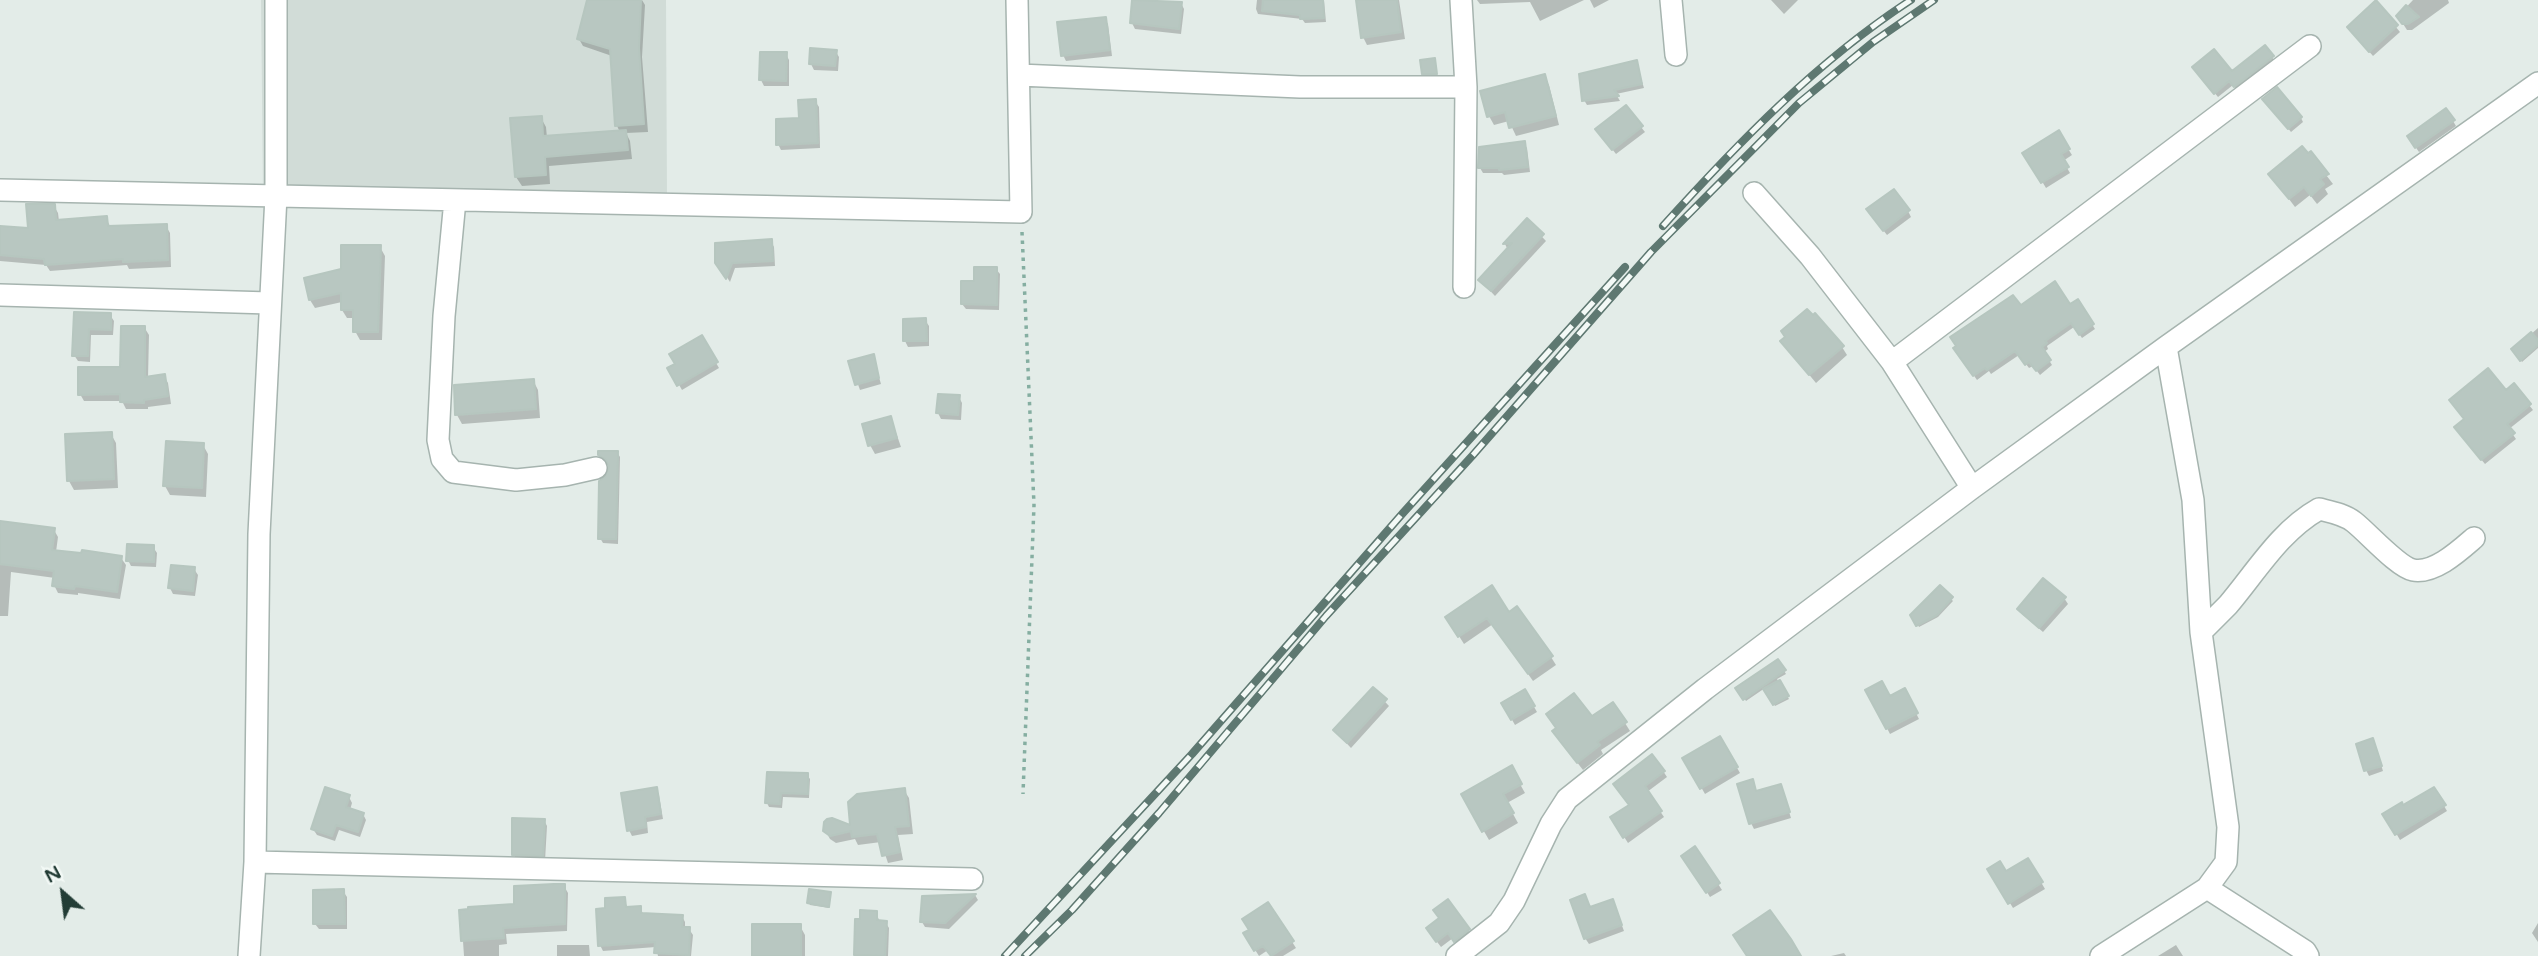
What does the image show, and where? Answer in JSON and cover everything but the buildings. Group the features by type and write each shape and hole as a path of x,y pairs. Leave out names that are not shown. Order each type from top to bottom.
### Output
{"street":[{"path":"249,956 255,862 259,534 276,196 276,0"},
{"path":"0,190 1021,212 1017,0"},
{"path":"1461,0 1466,87 1464,287"},
{"path":"1671,0 1676,55"},
{"path":"1892,362 2310,46"},
{"path":"1019,75 1300,87 1466,87"},
{"path":"1457,956 1499,923 1514,901 1551,824 1567,799 1705,689 1972,488 2538,83"},
{"path":"1754,193 1810,256 1892,362 1972,488"},
{"path":"455,200 444,316 438,440 442,459 453,472 516,480 565,475 596,468"},
{"path":"0,296 269,303"},
{"path":"2101,956 2207,888 2226,862 2228,827 2201,632 2193,500 2166,347"},
{"path":"2201,632 2227,606 2281,540 2303,519 2319,509 2352,520 2394,558 2412,570 2431,568 2474,538"},
{"path":"255,862 972,879"},
{"path":"2207,888 2305,951 2308,956"}],"path":[{"path":"1021,212 1034,505 1023,794"}],"shaded area":[{"path":"261,0 666,0 667,197 263,190"}],"railway":[{"path":"1663,226 1749,134 1780,105 1843,50 1911,0"},
{"path":"1025,956 1072,910 1159,813 1326,616 1473,455 1651,252 1799,103 1873,42 1934,0"},
{"path":"1005,956 1192,754 1403,513 1625,267"}]}
